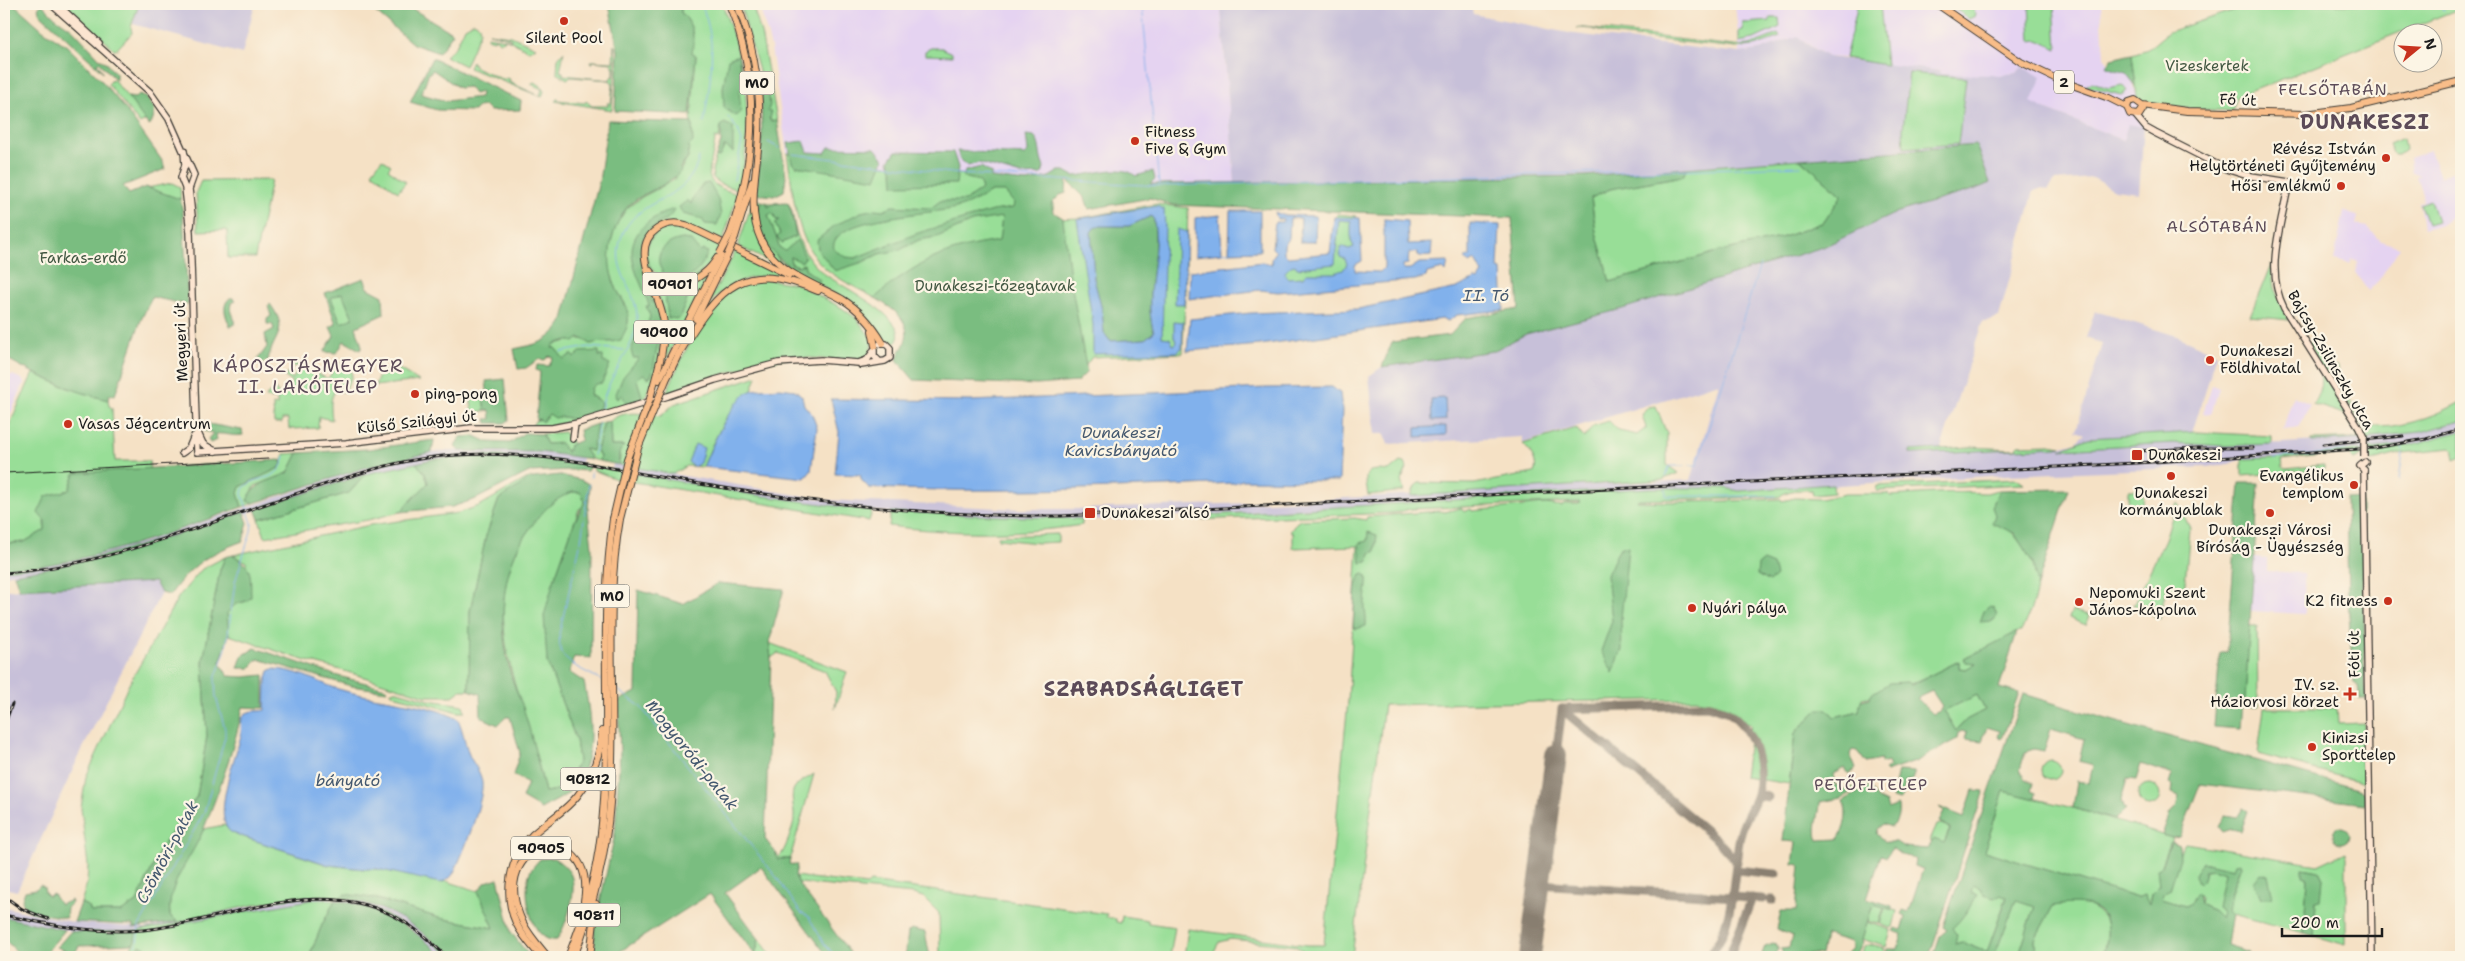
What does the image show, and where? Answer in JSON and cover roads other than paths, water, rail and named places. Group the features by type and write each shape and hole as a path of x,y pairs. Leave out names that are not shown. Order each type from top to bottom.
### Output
{"main road":[{"name":"Megyeri út","path":"51,4 139,81 158,102 172,124 194,177 189,189 192,216 190,232"},
{"name":"Megyeri út","path":"57,4 97,40 103,49"},
{"name":"M0","path":"729,4 742,39 752,94 750,190"},
{"name":"M0","path":"733,236 748,198 756,164 759,135 758,93 750,45 737,4"},
{"name":"Fő út","path":"1937,4 2021,62 2061,81 2128,105 2135,100 2141,111 2160,106 2187,111 2317,114 2461,81"},
{"path":"2128,105 2130,114 2141,111"},
{"name":"Bajcsy-Zsilinszky utca","path":"2141,111 2149,130 2226,169 2245,175 2289,182 2275,255 2274,272 2277,292 2284,308 2360,427 2364,438 2365,460 2360,466 2364,470"},
{"name":"Megyeri út","path":"184,151 184,171 180,176 184,183 190,232 197,452"},
{"path":"184,171 191,172"},
{"path":"184,183 191,183"},
{"path":"750,190 748,198 766,249 787,270 818,289"},
{"name":"90901","path":"733,236 723,254 707,271 686,283 674,285 665,283 653,275 644,255 648,239 655,230 671,223 681,223 693,227 804,282 852,306 877,332 883,343"},
{"name":"M0","path":"574,957 600,872 610,802 612,591 616,519 660,380 682,349 723,254"},
{"name":"M0","path":"568,957 591,886 602,826 605,762 605,599 616,519 627,459 650,400 723,254"},
{"name":"90900","path":"644,255 646,268 664,315 660,380"},
{"path":"682,349 715,299 738,284 757,278 776,277 818,289"},
{"name":"90901","path":"818,289 845,304 858,314 874,334 874,349"},
{"path":"883,343 889,346 892,353 888,360 850,366 805,360 858,363 867,360 874,349 883,343"},
{"path":"874,349 879,361"},
{"name":"Külső Szilágyi út","path":"197,452 346,443 471,428 558,427 638,406 751,369 805,360"},
{"path":"558,427 571,437 575,424"},
{"path":"196,429 204,444 215,451"},
{"path":"182,453 191,444 196,429"},
{"name":"Fóti út","path":"2364,470 2372,957"},
{"name":"90812","path":"541,957 524,937 514,918 510,900 510,878 516,859 527,841 572,802 589,777 600,745 604,693"},
{"name":"90905","path":"548,957 524,925 515,896 517,874 532,852 548,846 555,846 568,852 578,864 585,882 581,920"},
{"name":"90811","path":"590,957 590,935 600,872"}],"water":[{"path":"1157,206 1164,209 1162,337 1170,338 1173,345 1177,343 1174,337 1174,321 1183,322 1182,348 1177,352 1093,354 1093,325 1077,219","holes":["1151,216 1154,220 1155,244 1150,290 1150,311 1154,332 1145,339 1110,341 1104,333 1102,310 1094,279 1091,232 1096,226 1129,226"]},
{"path":"1230,211 1260,211 1260,251 1229,252"},
{"path":"1275,212 1282,215 1316,216 1315,242 1300,242 1301,218 1290,218 1289,239 1284,245 1284,253 1288,257 1330,253 1334,217 1360,218 1362,261 1355,265 1355,271 1380,272 1384,268 1384,219 1407,221 1408,244 1432,243 1431,256 1418,257 1417,252 1409,253 1408,264 1403,265 1403,269 1410,269 1419,263 1448,262 1446,272 1443,269 1427,273 1426,277 1415,280 1278,292 1260,290 1189,299 1190,271 1262,262 1272,264 1271,259 1276,252 1272,248 1275,222 1282,222 1283,219 1277,219","holes":["1339,220 1351,221 1351,241 1354,247 1349,249 1341,246 1340,257 1345,259 1347,264 1343,270 1334,273 1306,273 1303,277 1287,278 1285,272 1291,266 1295,265 1297,268 1335,264"]},
{"path":"1220,215 1222,253 1195,256 1195,218"},
{"name":"II. Tó","path":"1470,223 1500,225 1498,269 1502,270 1504,310 1457,315 1448,321 1443,319 1260,345 1187,351 1190,319 1251,313 1358,309 1457,288 1475,279 1478,280 1482,273 1475,260 1470,263 1464,259 1470,256"},
{"path":"1177,229 1187,232 1184,304 1175,304"},
{"name":"Dunakeszi Kavicsbányató","path":"1332,387 1340,393 1342,410 1339,481 1242,480 1234,483 1143,487 1052,490 960,490 869,488 862,481 860,475 835,474 839,432 831,399 971,401 1266,388"},
{"path":"780,388 795,390 802,396 804,405 812,414 817,428 811,471 805,478 703,467 723,424 737,402 753,390"},
{"path":"1445,398 1446,420 1432,421 1431,399"},
{"path":"1446,426 1446,435 1416,437 1416,428"},
{"path":"695,444 704,448 700,463 694,467 688,462"},
{"name":"bányató","path":"273,669 297,673 335,688 366,696 429,708 458,719 468,752 480,774 482,791 467,842 453,874 446,881 440,883 377,869 329,865 232,833 226,826 223,815 226,787 241,736 242,718 248,712 265,710 266,681 269,671"}],"waterway":[{"name":"Mogyoródi-patak","path":"701,4 710,34 712,63 704,123"},
{"path":"1142,4 1159,185"},
{"path":"2441,4 2444,11"},
{"path":"4,69 8,72"},
{"path":"728,117 739,131"},
{"path":"734,180 742,141 738,130"},
{"path":"768,142 779,148"},
{"path":"793,154 960,174 1160,186 1801,166"},
{"name":"Mogyoródi-patak","path":"601,413 607,388 636,330 636,307 620,267 618,256 619,244 624,231 632,219 642,210 676,191 686,183 694,172 699,157"},
{"path":"1222,253 1229,252"},
{"path":"1690,465 1697,465 1760,265"},
{"name":"Csömöri-patak","path":"561,352 588,347 624,350"},
{"name":"Mogyoródi-patak","path":"594,455 599,423"},
{"path":"2274,458 2346,451"},
{"path":"2399,480 2403,453"},
{"name":"Csömöri-patak","path":"130,957 137,944 139,926 204,813 225,737 225,729 216,697 215,679 226,649 235,582 251,531 252,523 242,494 243,489 255,481 273,475 282,465 285,456"},
{"path":"1666,477 1669,466 1685,466"},
{"name":"Mogyoródi-patak","path":"591,472 591,477"},
{"name":"Mogyoródi-patak","path":"589,484 581,541 559,634 560,650 565,658 575,666 603,681"},
{"path":"1666,489 1666,496 1776,496"},
{"name":"Mogyoródi-patak","path":"615,688 640,706 777,878 801,913 808,916 825,945 837,957"}],"tram line":[{"path":"4,473 268,459"}],"railway":[{"path":"4,573 45,569 125,551 362,473 405,462 452,455 508,455 581,462 700,484 880,508 1000,515 1061,516 2137,463 2374,448 2426,439 2461,429"},
{"path":"2323,444 2403,436"},
{"path":"2137,451 2253,448"},
{"path":"4,726 12,704"},
{"path":"4,896 22,909 48,919"},
{"path":"4,915 73,928 125,931 176,925 276,903 343,900 375,908 406,923 447,957"}],"place":[{"name":"Silent Pool","path":"564,21"},
{"name":"Fitness Five & Gym","path":"1135,141"},
{"name":"Révész István Helytörténeti Gyűjtemény","path":"2386,158"},
{"name":"Hősi emlékmű","path":"2341,186"},
{"name":"Dunakeszi Földhivatal","path":"2210,360"},
{"name":"ping-pong","path":"415,394"},
{"name":"Vasas Jégcentrum","path":"68,424"},
{"name":"Dunakeszi","path":"2137,455"},
{"name":"Dunakeszi kormányablak","path":"2171,476"},
{"name":"Evangélikus templom","path":"2354,485"},
{"name":"Dunakeszi alsó","path":"1090,513"},
{"name":"Dunakeszi Városi Bíróság - Ügyészség","path":"2270,513"},
{"name":"K2 fitness","path":"2388,601"},
{"name":"Nepomuki Szent János-kápolna","path":"2079,602"},
{"name":"Nyári pálya","path":"1692,608"},
{"name":"IV. sz. Háziorvosi körzet","path":"2350,694"},
{"name":"Kinizsi Sporttelep","path":"2312,747"}],"district":[{"name":"FELSŐTABÁN","path":"2333,89"},
{"name":"DUNAKESZI","path":"2365,122"},
{"name":"ALSÓTABÁN","path":"2217,226"},
{"name":"KÁPOSZTÁSMEGYER II. LAKÓTELEP","path":"308,376"},
{"name":"SZABADSÁGLIGET","path":"1144,689"},
{"name":"PETŐFITELEP","path":"1871,784"}],"park label":[{"name":"Vizeskertek","path":"2207,66"},
{"name":"Farkas-erdő","path":"83,258"},
{"name":"Dunakeszi-tőzegtavak","path":"995,286"}]}
